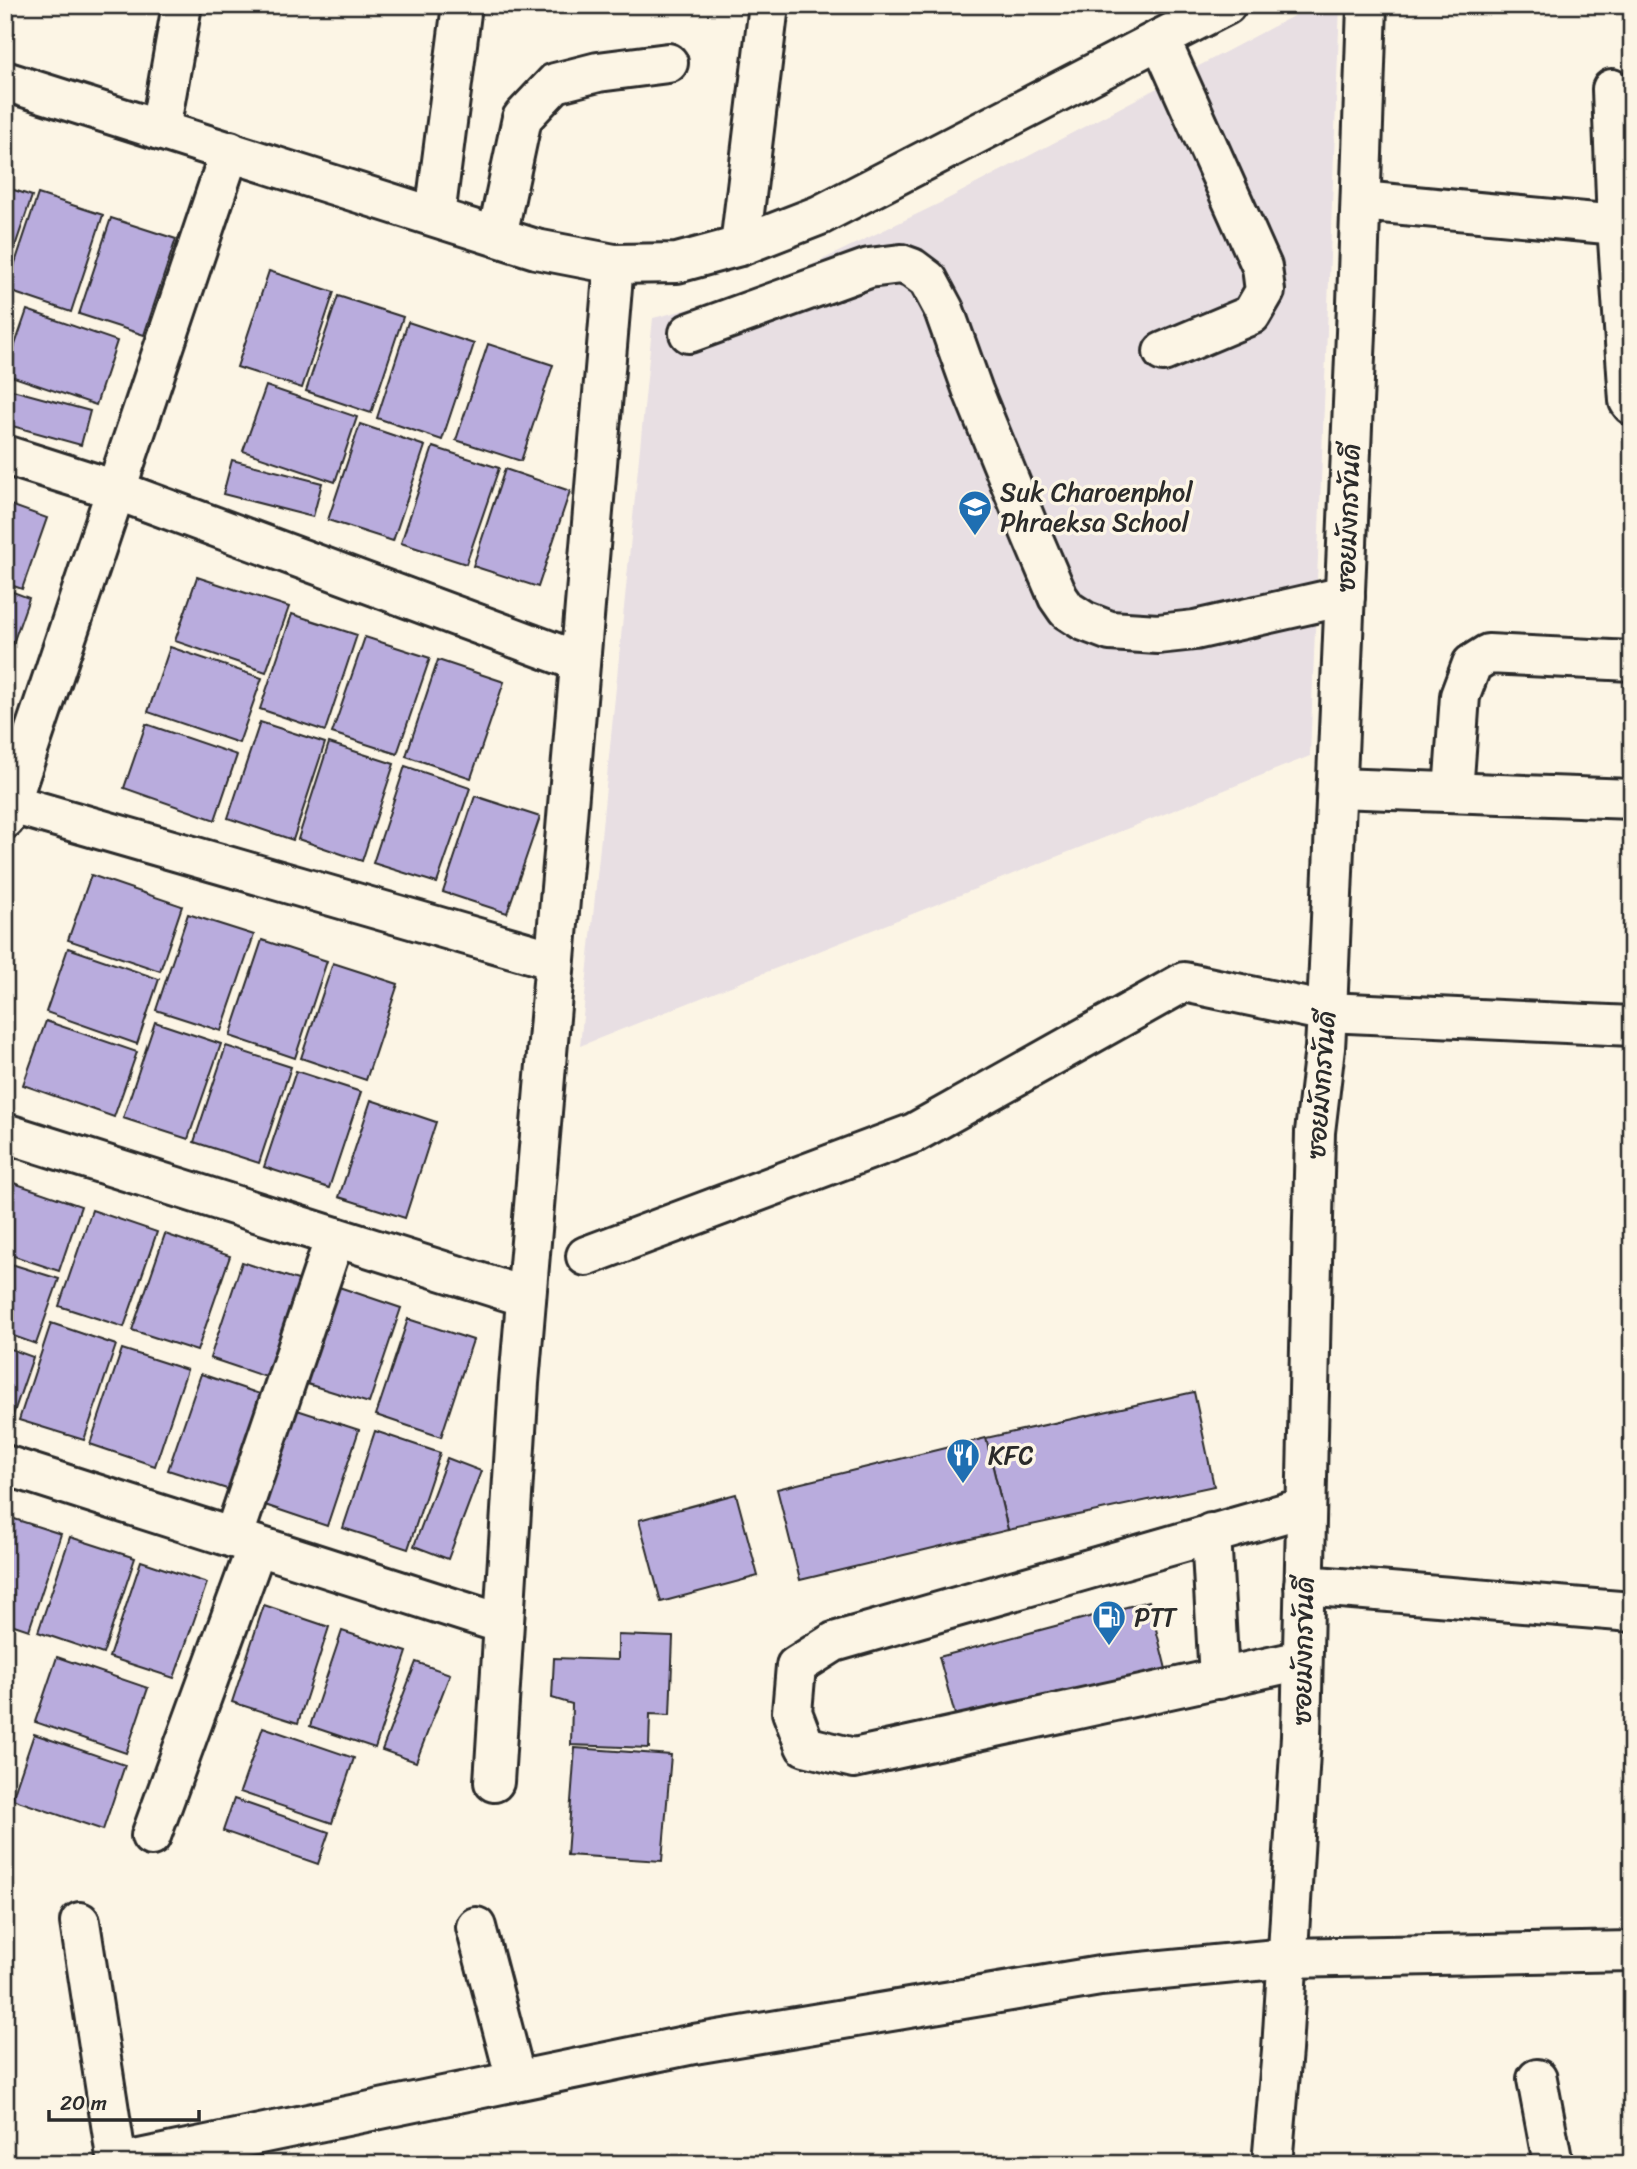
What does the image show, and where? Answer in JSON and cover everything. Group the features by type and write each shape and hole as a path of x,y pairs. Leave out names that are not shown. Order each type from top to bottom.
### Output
{"street":[{"path":"160,130 182,5"},
{"path":"435,216 461,5"},
{"path":"740,246 769,5"},
{"path":"5,81 536,248 614,264 677,263 740,246 820,215 1226,5"},
{"name":"ซอยมังกรขันดี","path":"1272,2164 1282,2050 1301,1736 1315,1132 1327,1012 1367,5"},
{"path":"1160,39 1262,267 1265,291 1251,314 1163,352"},
{"path":"497,236 522,118 555,83 598,72 668,63"},
{"path":"1612,89 1617,225 1629,401 1632,405"},
{"path":"230,151 7,808 554,960"},
{"path":"1361,201 1617,225"},
{"path":"494,1782 526,1297 614,264"},
{"path":"689,333 869,268 901,264 912,268 928,280 944,310 973,391 1032,536 1058,597 1067,610 1084,621 1110,631 1158,634 1195,629 1345,596"},
{"path":"5,455 116,490 580,662"},
{"path":"1453,792 1460,696 1472,664 1488,654 1632,661"},
{"path":"1337,788 1632,799"},
{"path":"586,1256 914,1133 1184,982 1327,1012 1632,1026"},
{"path":"5,1133 526,1297"},
{"path":"151,1836 245,1542 335,1237"},
{"path":"5,1465 503,1625"},
{"path":"1302,1660 855,1758 806,1746 792,1712 796,1666 834,1642 1306,1507"},
{"path":"1211,1533 1219,1679"},
{"path":"1304,1585 1632,1612"},
{"path":"80,1922 116,2164 694,2044 1100,1976 1287,1958 1632,1951"},
{"path":"476,1927 516,2080"},
{"path":"1537,2079 1553,2164"}],"shaded area":[{"name":"Suk Charoenphol Phraeksa School","path":"1314,5 1340,5 1310,756 580,1046 653,318 717,302 801,270 940,203"}],"building":[{"path":"5,187 32,196 5,276"},
{"path":"38,194 103,215 71,312 6,290"},
{"path":"111,218 176,239 144,335 79,314"},
{"path":"269,271 334,292 302,388 237,367"},
{"path":"338,296 403,317 371,413 306,391"},
{"path":"27,310 117,341 96,405 5,374"},
{"path":"408,322 474,344 442,440 377,418"},
{"path":"488,344 553,365 521,461 456,440"},
{"path":"266,386 357,417 335,482 243,451"},
{"path":"5,388 90,411 81,445 5,424"},
{"path":"360,424 425,446 393,541 328,520"},
{"path":"433,447 499,468 466,564 401,543"},
{"path":"232,460 322,483 313,517 223,494"},
{"path":"505,469 570,491 538,587 473,566"},
{"path":"5,503 47,518 22,589 5,583"},
{"path":"197,577 289,607 266,672 175,641"},
{"path":"5,589 29,598 5,666"},
{"path":"292,614 357,635 325,731 260,709"},
{"path":"365,637 430,658 397,754 332,733"},
{"path":"170,647 262,678 239,743 148,712"},
{"path":"438,660 504,682 471,778 406,756"},
{"path":"260,722 325,743 293,840 228,818"},
{"path":"146,724 237,755 215,820 124,788"},
{"path":"329,743 394,764 362,861 298,839"},
{"path":"405,766 470,788 437,883 373,863"},
{"path":"475,796 540,817 507,913 443,892"},
{"path":"91,875 182,906 160,971 68,940"},
{"path":"188,914 254,935 221,1031 156,1010"},
{"path":"262,940 327,961 295,1058 230,1036"},
{"path":"68,948 159,979 137,1044 46,1012"},
{"path":"333,963 398,984 366,1080 301,1058"},
{"path":"46,1021 137,1052 114,1117 23,1085"},
{"path":"155,1022 221,1044 188,1139 123,1118"},
{"path":"226,1046 291,1067 259,1163 194,1142"},
{"path":"296,1071 361,1092 329,1188 264,1167"},
{"path":"371,1100 436,1122 405,1218 339,1197"},
{"path":"5,1180 81,1206 59,1271 5,1253"},
{"path":"92,1210 157,1232 124,1327 59,1306"},
{"path":"165,1234 230,1256 197,1351 132,1330"},
{"path":"5,1262 59,1279 36,1344 5,1333"},
{"path":"242,1262 307,1283 275,1380 210,1358"},
{"path":"336,1286 401,1308 369,1403 304,1383"},
{"path":"408,1319 473,1340 441,1437 376,1415"},
{"path":"51,1323 116,1345 84,1440 19,1420"},
{"path":"5,1347 33,1357 11,1421 5,1419"},
{"path":"122,1349 187,1370 155,1466 90,1444"},
{"path":"201,1374 266,1396 233,1491 168,1470"},
{"path":"1194,1392 1214,1486 1008,1530 986,1438"},
{"path":"294,1409 359,1430 327,1526 262,1504"},
{"path":"375,1431 440,1453 408,1549 343,1528"},
{"path":"986,1438 1008,1530 800,1580 777,1489"},
{"path":"447,1458 481,1471 448,1559 414,1546"},
{"path":"736,1494 758,1576 661,1602 639,1520"},
{"path":"5,1516 61,1534 29,1630 5,1622"},
{"path":"70,1537 135,1558 103,1654 38,1632"},
{"path":"141,1561 207,1583 174,1678 109,1657"},
{"path":"1149,1601 1167,1673 959,1729 939,1657"},
{"path":"264,1605 329,1627 298,1723 232,1702"},
{"path":"342,1631 407,1652 375,1748 310,1726"},
{"path":"618,1635 673,1637 670,1715 650,1714 649,1748 571,1745 572,1704 552,1698 554,1658 618,1660"},
{"path":"57,1657 148,1688 126,1753 35,1722"},
{"path":"416,1662 450,1674 416,1762 382,1750"},
{"path":"263,1727 354,1758 332,1823 240,1792"},
{"path":"34,1734 125,1765 103,1830 12,1799"},
{"path":"575,1748 671,1755 662,1861 567,1855"},
{"path":"234,1799 329,1832 318,1864 223,1831"}],"place":[{"name":"Suk Charoenphol Phraeksa School","path":"975,537"},
{"name":"KFC","path":"963,1485"},
{"name":"PTT","path":"1109,1647"}]}
